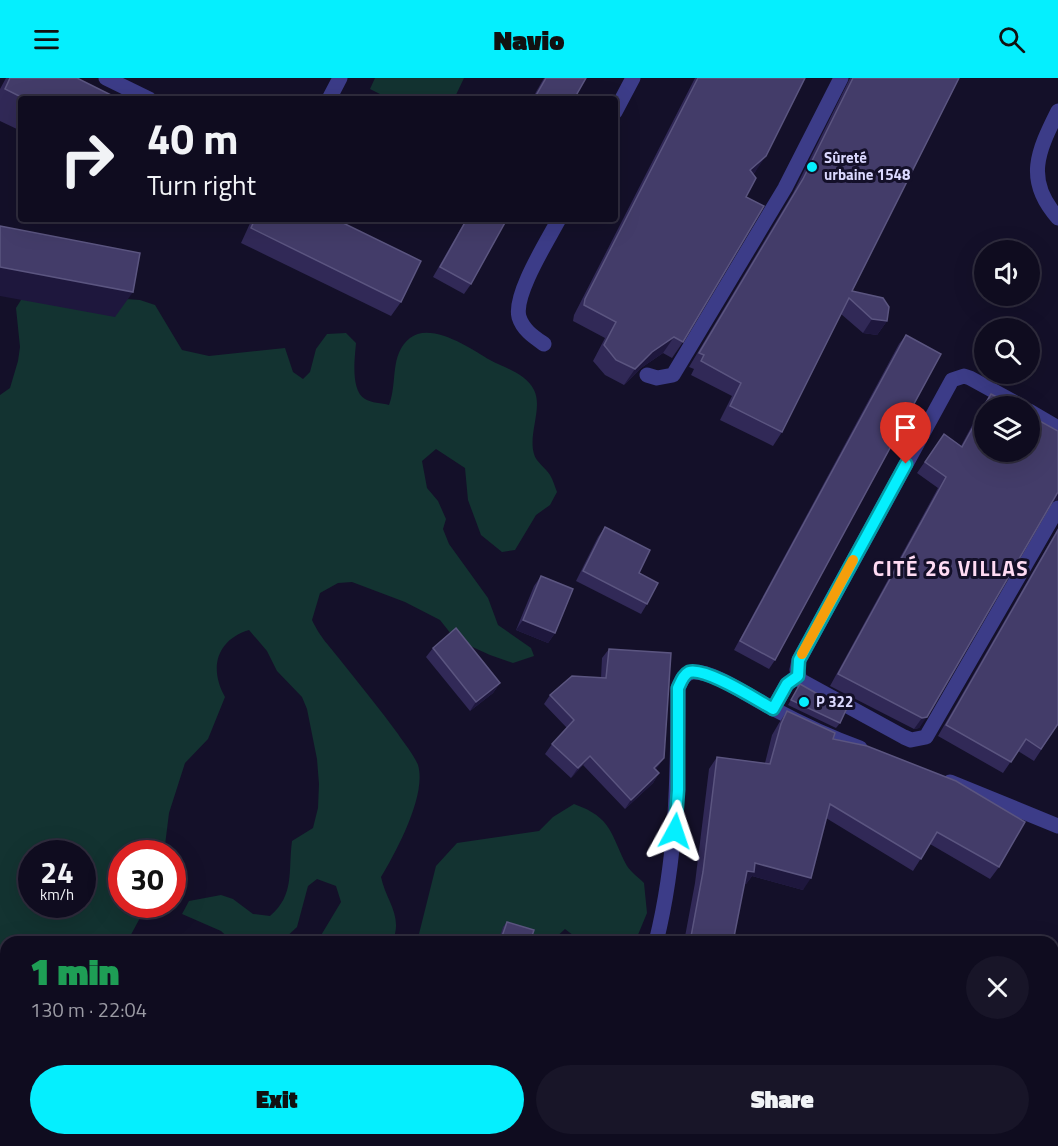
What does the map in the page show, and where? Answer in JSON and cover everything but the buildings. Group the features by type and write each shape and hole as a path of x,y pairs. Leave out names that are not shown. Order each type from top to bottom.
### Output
{"street":[{"path":"106,78 143,96"},
{"path":"330,96 340,78"},
{"path":"618,106 633,78"},
{"path":"647,375 657,378 673,375 785,188 841,78"},
{"path":"1058,111 1043,141 1035,174 1047,206 1058,218"},
{"path":"544,344 528,333 519,318 518,301 558,222"},
{"path":"1002,396 964,376 952,380 799,660 798,676 808,687 904,737 911,740 926,736 1058,507"},
{"path":"1040,417 1058,428"},
{"path":"657,936 673,851 678,790 678,688 683,677 690,672 718,679 773,709 872,752"},
{"path":"773,709 787,684 798,676"},
{"path":"932,775 1058,826"}],"green space":[{"path":"375,78 464,78 455,96 384,96 370,89"},
{"path":"26,292 140,300 155,305 182,350 209,356 285,348 293,372 303,379 310,372 316,349 327,334 346,333 356,343 354,373 357,388 360,395 373,402 389,405 399,352 410,338 429,333 451,338 515,372 534,390 537,405 533,438 534,454 550,475 557,492 550,505 536,515 515,550 502,552 481,535 468,500 465,468 436,449 422,461 427,488 438,501 446,519 443,529 449,544 488,598 498,625 531,648 534,656 513,663 490,655 455,639 440,620 405,602 352,582 338,583 320,593 312,620 325,642 377,706 418,765 420,777 418,792 409,823 381,877 395,917 394,936 321,936 341,902 336,886 317,879 308,886 297,927 287,936 226,936 221,931 186,916 186,907 189,901 221,895 233,899 253,914 270,916 278,908 287,891 292,841 313,828 318,808 317,759 307,709 302,697 277,671 267,651 249,630 229,641 219,657 217,676 225,697 208,739 185,763 169,813 166,840 108,840 108,918 140,918 130,936 0,936 0,395 10,388 20,347 16,308"},
{"path":"574,804 596,815 609,828 627,866 644,883 647,913 637,936 574,936 565,929 557,936 418,936 436,866 457,843 539,831 553,817"}],"slow traffic":[{"path":"802,654 853,560"}],"place":[{"name":"Sûreté urbaine 1548","path":"812,167"},
{"name":"P 322","path":"804,702"}],"district":[{"name":"CITÉ 26 VILLAS","path":"951,569"}],"route":[{"path":"675,831 678,790 678,688 683,677 690,672 718,679 773,709 787,684 798,676 799,660 906,464"}]}
